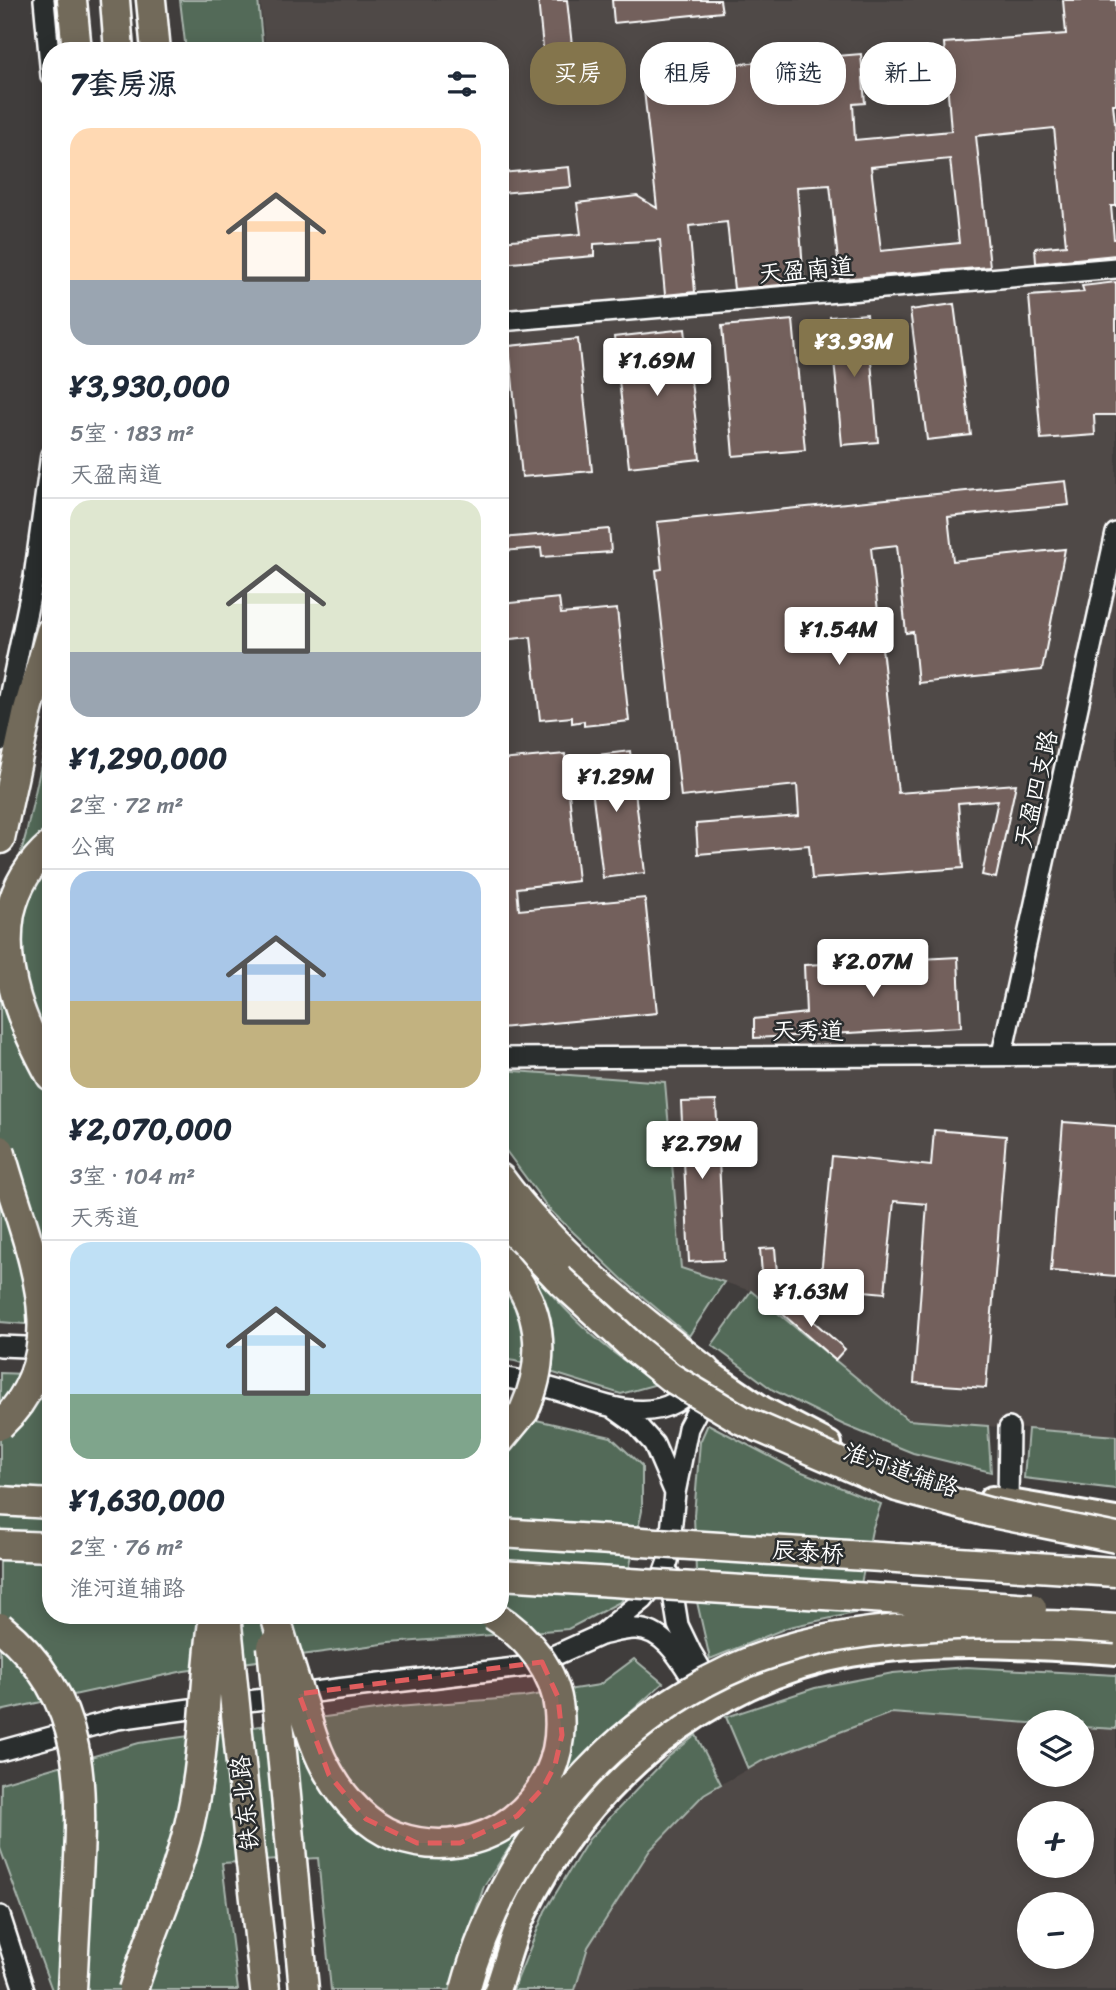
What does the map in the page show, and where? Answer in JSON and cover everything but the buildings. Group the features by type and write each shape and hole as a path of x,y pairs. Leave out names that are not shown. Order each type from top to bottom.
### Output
{"highway":[{"path":"72,0 76,42"},
{"path":"115,0 118,42"},
{"path":"151,0 155,42"},
{"path":"0,839 28,710 42,662"},
{"path":"42,855 17,891 8,920 5,953 14,999 42,1059"},
{"path":"0,1150 32,1254 42,1301"},
{"path":"509,1190 524,1210 610,1293 710,1374"},
{"path":"509,1227 558,1278 634,1349 670,1377 742,1420 897,1486 988,1512 1116,1538"},
{"path":"509,1268 524,1291 536,1323 540,1348 538,1371 529,1400 509,1430"},
{"path":"0,1424 25,1395 38,1368 42,1343"},
{"path":"0,1501 42,1503"},
{"name":"辰泰桥","path":"509,1533 1116,1572"},
{"path":"0,1545 42,1547"},
{"name":"辰泰桥","path":"509,1575 1116,1613"},
{"path":"133,1990 177,1869 193,1810 201,1756 213,1624"},
{"name":"铁东北路","path":"227,1624 265,1990"},
{"name":"铁东北路","path":"270,1624 304,1990"},
{"path":"278,1624 314,1741 335,1783 366,1819 392,1835 417,1843 445,1844 481,1837 517,1816 543,1788 555,1765 562,1735 558,1697 545,1664 507,1624"},
{"path":"465,1990 495,1906 538,1832 566,1796 592,1766 627,1736 675,1700 718,1676 799,1645 892,1630 972,1625 1073,1625 1116,1629"},
{"path":"0,1627 27,1654 48,1681 69,1724 76,1749 81,1800 72,1990"}],"main road":[{"name":"淮河道辅路","path":"710,1374 762,1409 831,1445 896,1473 1008,1503 1116,1520"},
{"path":"497,1990 522,1916 552,1861 577,1826 612,1785 653,1748 678,1728 715,1705 789,1671 852,1654 919,1647 996,1644 1116,1652"}],"street":[{"path":"44,0 48,42"},
{"name":"天盈南道","path":"509,320 1116,268"},
{"path":"0,741 34,576 42,519"},
{"name":"天盈四支路","path":"1002,1054 1116,533"},
{"name":"天秀道","path":"509,1058 1116,1055"},
{"path":"0,1346 42,1348"},
{"path":"509,1379 548,1387 615,1409 650,1410 670,1405 710,1374"},
{"path":"600,1635 651,1592 662,1577 668,1561 675,1493 688,1428 710,1374"},
{"path":"615,1409 636,1424 654,1444 675,1493"},
{"path":"1008,1503 1009,1428"},
{"path":"668,1561 678,1625 715,1705"},
{"path":"0,1751 117,1719 531,1666 600,1635 633,1629 646,1630 673,1650 715,1705"},
{"path":"0,1916 24,1990"}],"highlighted area":[{"path":"542,1662 558,1697 562,1735 555,1765 543,1788 517,1816 460,1843 417,1843 366,1819 329,1775 299,1694"}],"shaded area":[{"path":"260,0 1116,0 1116,1436 909,1420 751,1291 681,1268 664,1082 509,1071 509,42 265,42"},
{"path":"891,1713 1017,1722 1017,1787 1094,1787 1094,1728 1116,1729 1116,1990 575,1990 588,1947 650,1850 704,1794 762,1761"}],"green space":[{"path":"180,0 258,0 262,42 185,42"},
{"path":"42,761 42,1325 0,1322 0,929 26,834"},
{"path":"509,1071 665,1082 681,1268 724,1282 689,1336 623,1280 549,1209 509,1155"},
{"path":"509,1247 555,1299 595,1337 638,1370 661,1383 621,1394 509,1360"},
{"path":"751,1291 908,1420 988,1426 991,1472 913,1453 844,1425 773,1390 712,1345"},
{"path":"0,1373 42,1375 42,1624 509,1624 509,1414 611,1437 642,1466 642,1511 622,1601 568,1629 390,1643 184,1671 0,1711"},
{"path":"708,1424 790,1467 881,1504 872,1530 855,1613 789,1627 710,1659 697,1602 694,1515 700,1442"},
{"path":"1028,1429 1116,1436 1116,1489 1024,1478"},
{"path":"634,1659 663,1683 612,1729 509,1848 484,1886 450,1990 331,1990 318,1858 222,1863 238,1990 52,1990 0,1848 1,1783 139,1743 397,1707 523,1697 599,1685"},
{"path":"966,1667 1116,1675 1116,1729 1094,1728 1094,1710 1017,1710 1017,1722 891,1713 762,1761 748,1769 726,1717 815,1688 893,1673"},
{"path":"696,1735 721,1784 704,1794 650,1850 588,1947 575,1990 513,1990 545,1911 589,1839 668,1757"}]}
